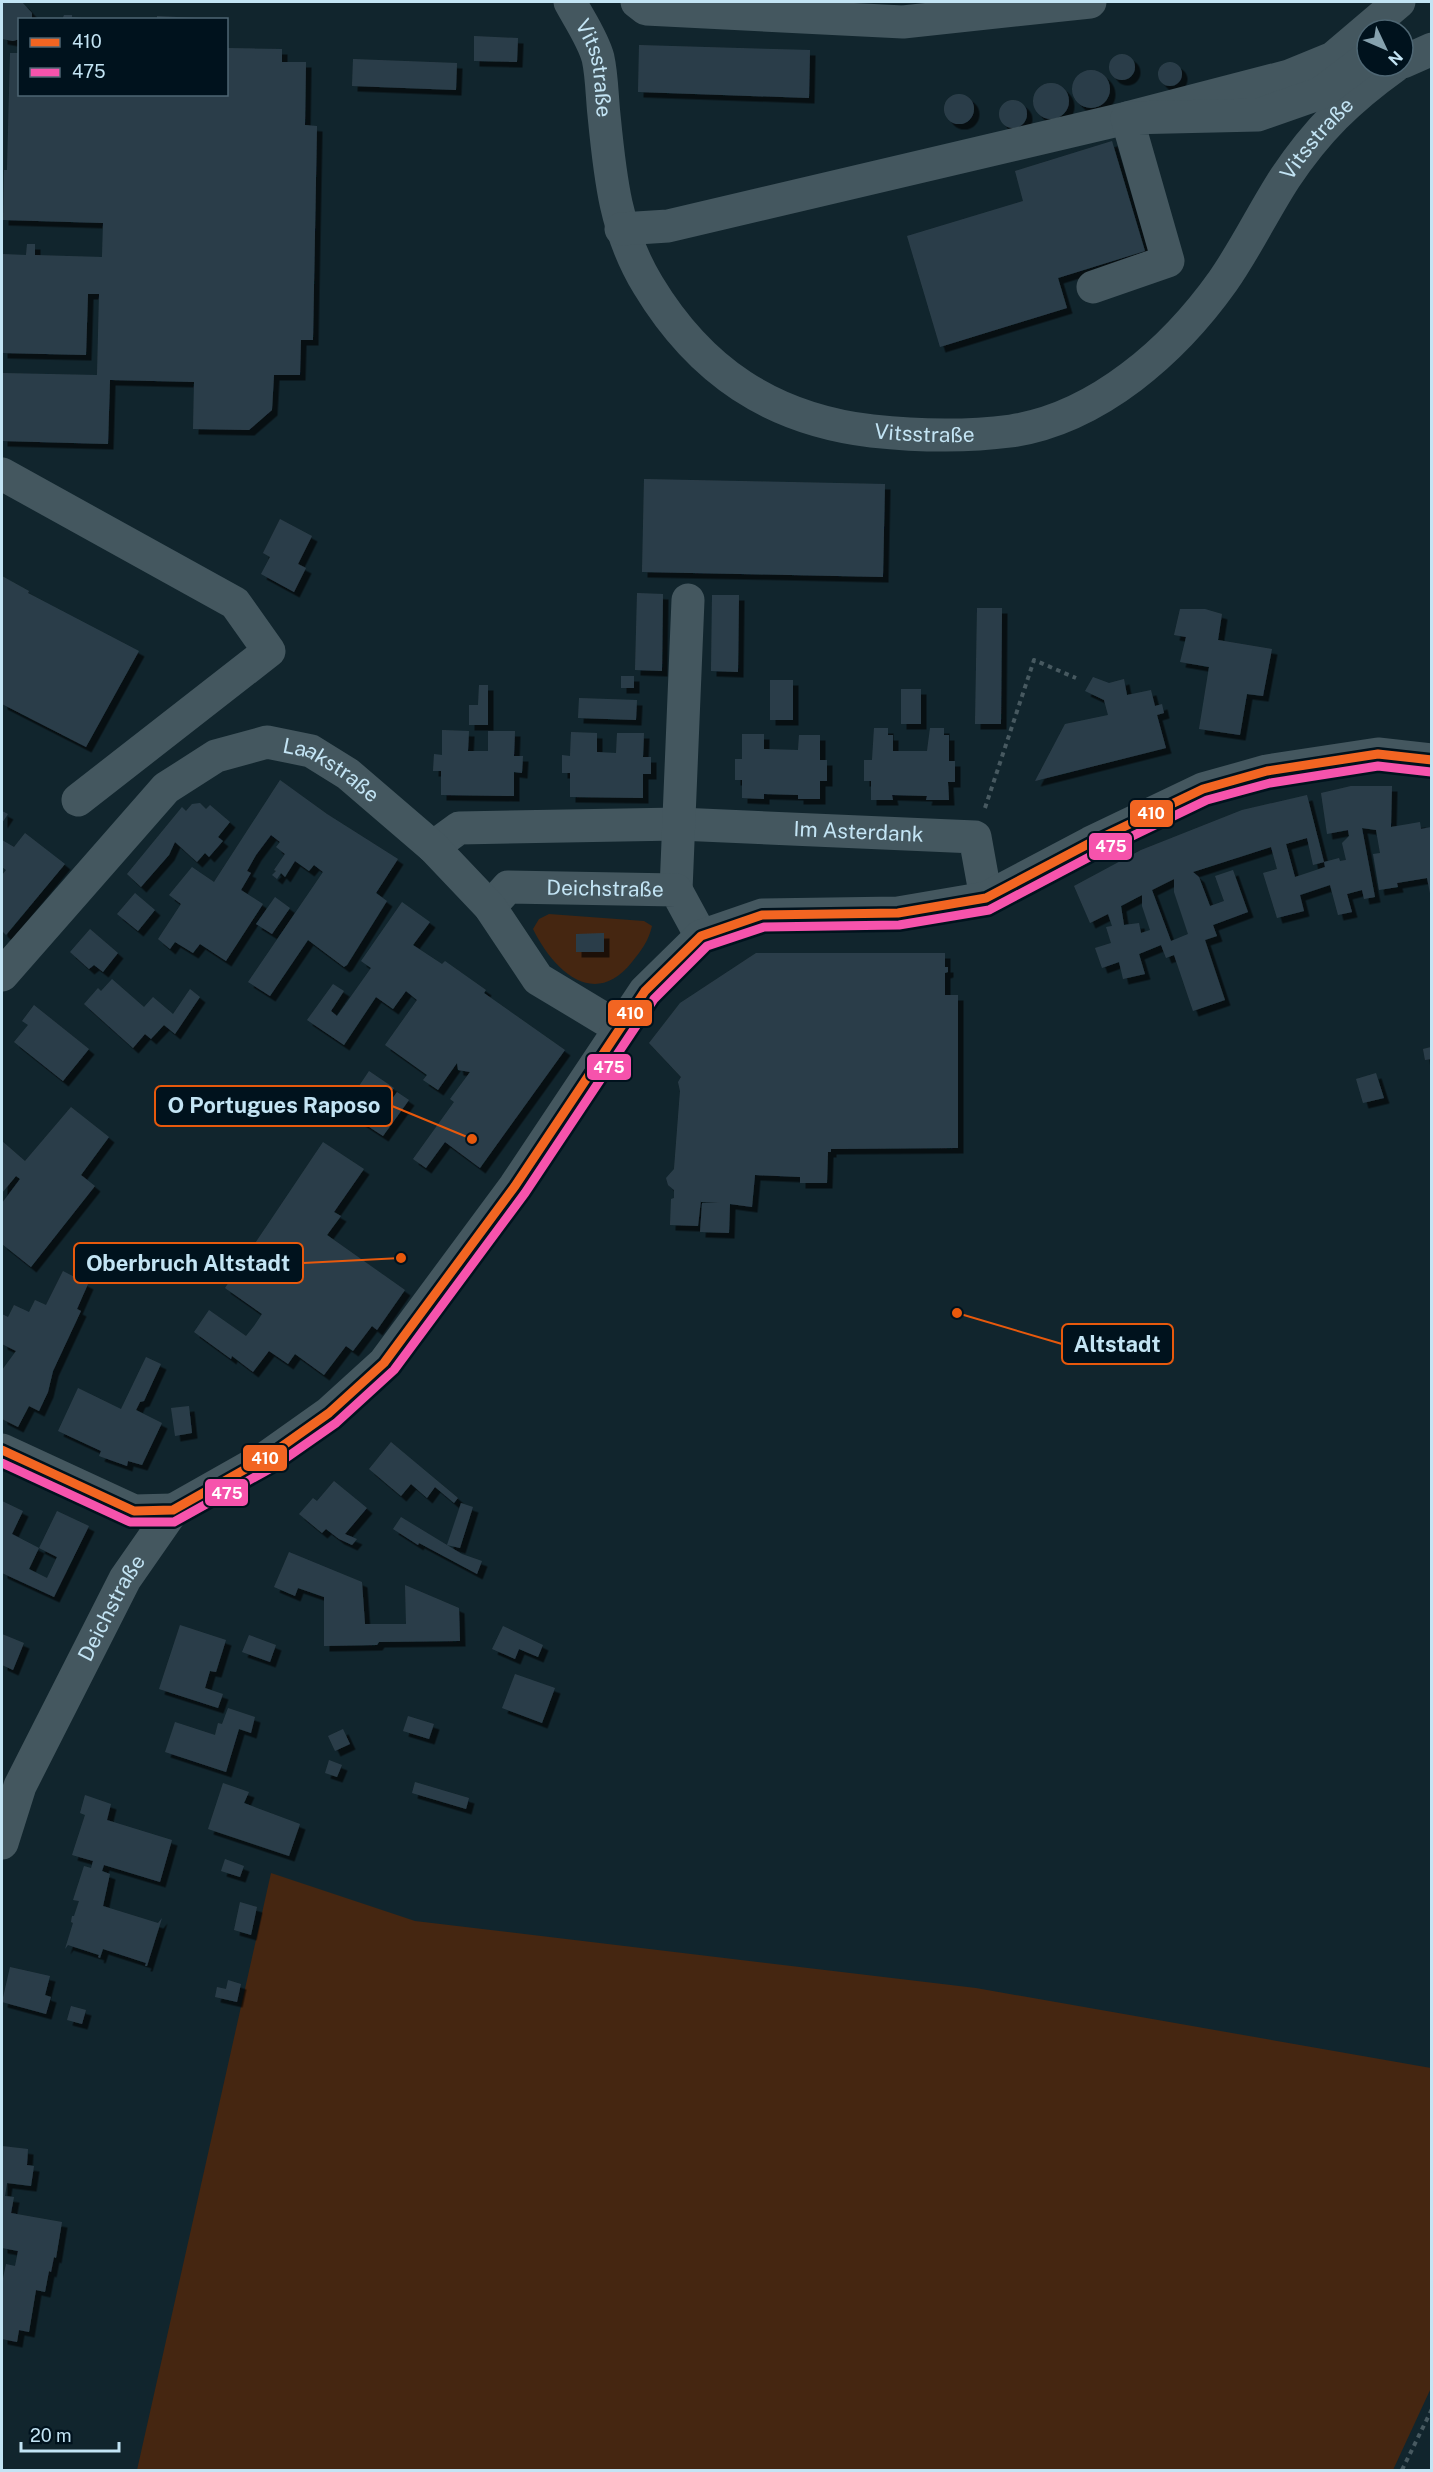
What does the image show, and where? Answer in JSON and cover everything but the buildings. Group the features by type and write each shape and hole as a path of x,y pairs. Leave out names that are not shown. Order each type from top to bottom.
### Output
{"street":[{"name":"Vitsstraße","path":"570,2 598,57 610,172 621,229 646,282 678,330 713,366 758,396 804,416 856,429 915,435 963,435 1014,430 1061,417 1098,398 1144,368 1178,335 1223,281 1257,229 1285,179 1319,132 1358,93 1379,78"},
{"path":"637,2 646,9 903,22 1090,2"},
{"path":"621,229 668,226 1127,118 1289,76 1333,58 1398,2"},
{"path":"1415,33 1431,30"},
{"path":"1415,56 1431,49"},
{"path":"1127,118 1258,115 1321,93 1355,67"},
{"path":"1093,287 1168,261 1127,118"},
{"path":"2,474 236,603 269,651 78,800"},
{"path":"676,890 688,600"},
{"name":"Laakstraße","path":"2,975 166,788 216,756 267,742 311,751 348,774 433,847 490,907 538,979 621,1029"},
{"name":"Deichstraße","path":"2,1843 20,1786 125,1579 173,1510 276,1450 329,1413 384,1363 508,1195 645,992 701,936 762,915 898,914 986,898 1090,843 1203,789 1267,771 1377,754 1431,760"},
{"name":"Im Asterdank","path":"433,847 459,828 679,824 975,837"},
{"path":"975,837 986,898"},
{"name":"Deichstraße","path":"490,907 508,887 676,890 701,936"},
{"path":"2,1450 134,1511 173,1510"}],"path":[{"path":"975,837 1034,660 1076,678"},
{"path":"1402,2470 1431,2409"}],"shaded area":[{"path":"549,914 644,921 652,926 641,949 618,976 603,983 589,983 576,979 563,970 541,944 533,929 539,919"},
{"path":"271,1873 415,1921 976,1988 1431,2068 1431,2388 1393,2470 137,2470"}],"transit line":[{"name":"410","path":"2,1450 134,1511 173,1510 267,1457 329,1413 384,1363 515,1186 645,991 701,936 762,915 898,913 986,898 1090,843 1203,789 1267,771 1378,754 1432,760"},
{"name":"475","path":"2,1463 130,1522 174,1522 273,1467 336,1423 394,1370 525,1193 654,999 707,946 764,927 899,925 989,910 1095,854 1207,800 1270,783 1378,766 1431,772"}],"place":[{"name":"O Portugues Raposo","path":"472,1139"},
{"name":"Oberbruch Altstadt","path":"401,1258"},
{"name":"Altstadt","path":"957,1313"}]}
